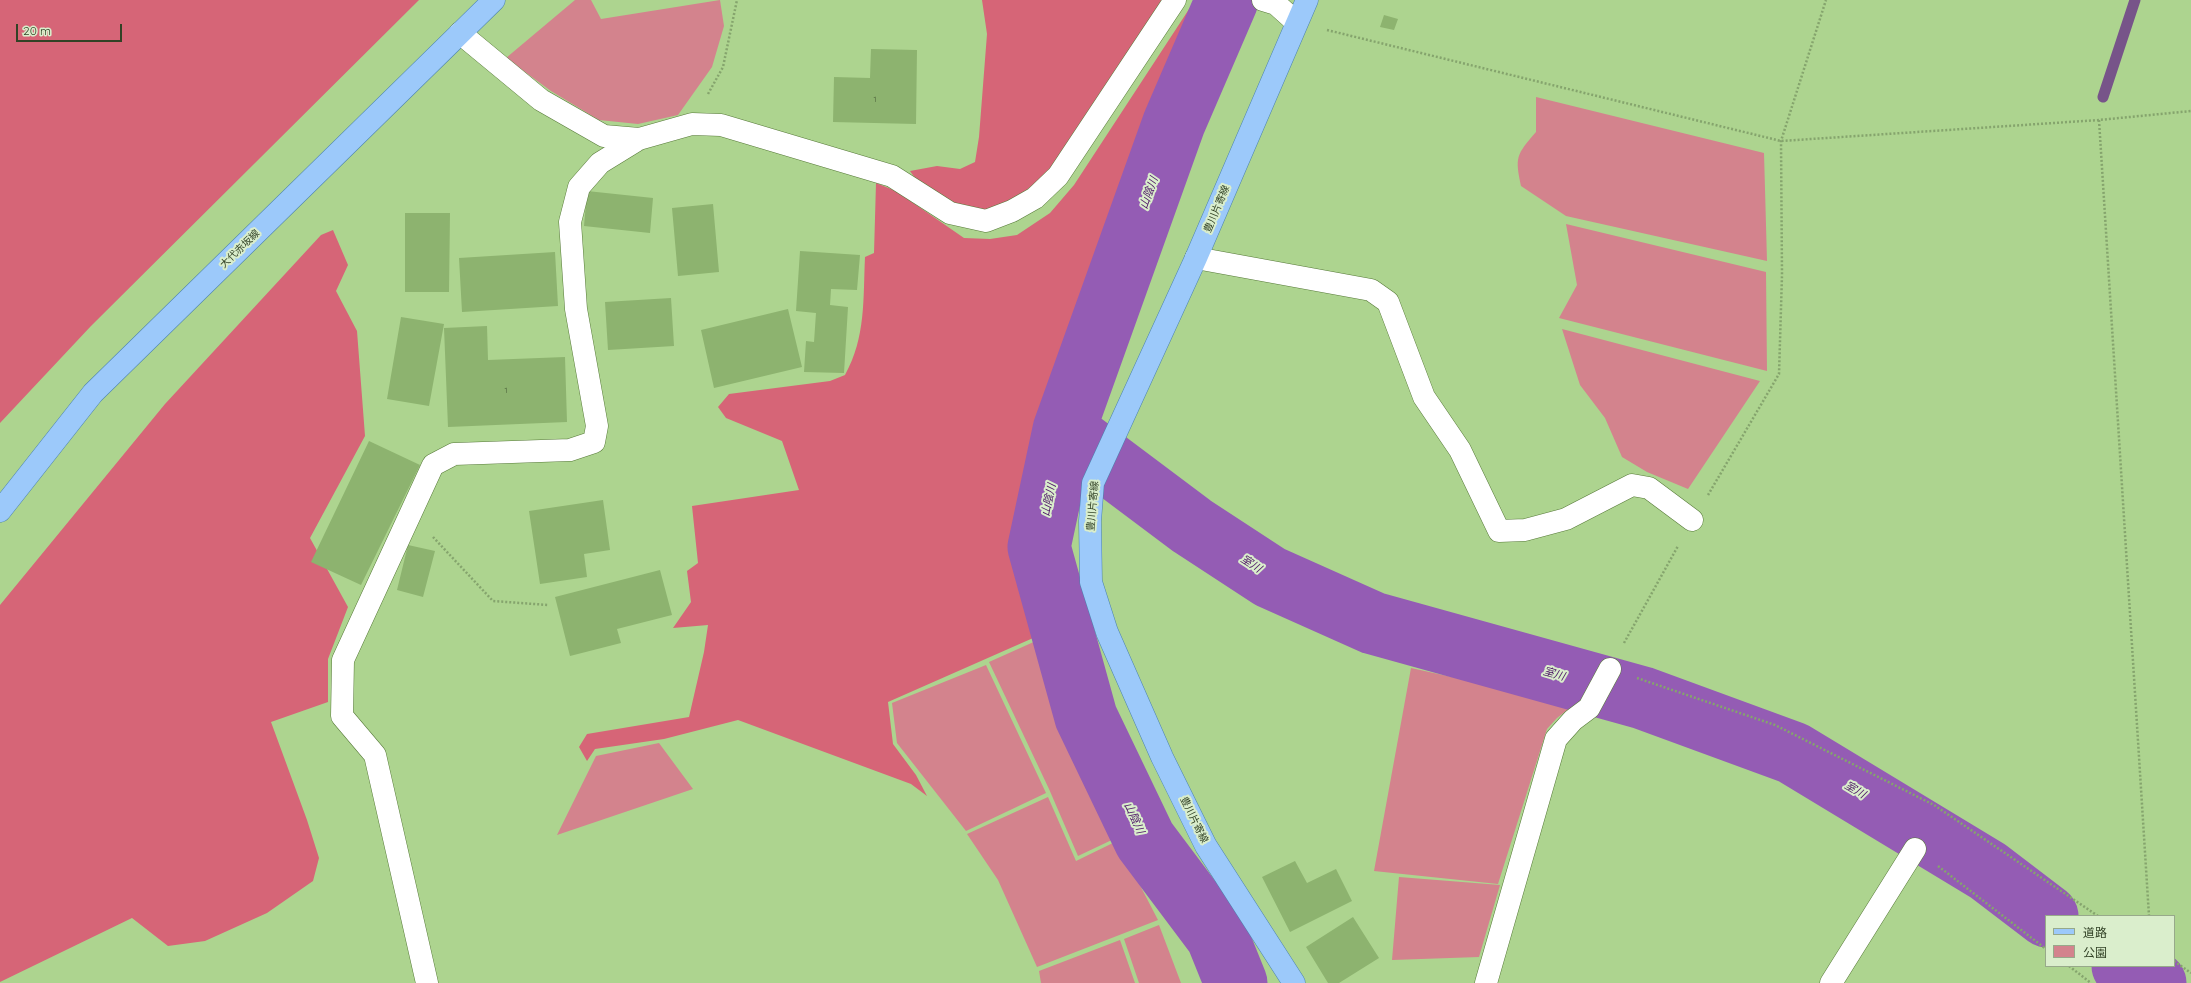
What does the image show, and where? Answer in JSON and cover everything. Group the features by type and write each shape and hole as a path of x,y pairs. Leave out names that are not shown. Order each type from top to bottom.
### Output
{"main road":[{"name":"大代赤坂線","path":"0,511 93,393 494,0"},
{"name":"豊川片寄線","path":"1294,983 1206,846 1162,757 1107,632 1091,582 1090,521 1093,483 1112,438 1196,258 1296,22 1307,0"}],"street":[{"path":"427,983 375,755 342,716 343,660 433,465 454,454 570,450 594,442 597,426 576,309 570,222 579,187 600,163 639,139 692,124 721,125 892,176 950,213 986,221 1012,211 1035,198 1058,176 1175,0"},
{"path":"1263,0 1276,4 1296,22"},
{"path":"460,33 541,100 604,136 639,139"},
{"path":"1196,258 1371,290 1388,302 1424,397 1460,450 1499,531 1525,530 1566,518 1632,485 1648,488 1692,520"},
{"path":"1486,983 1556,739 1573,720 1588,708 1610,668"},
{"path":"1831,983 1916,849"}],"path":[{"path":"692,124 723,67 738,0"},
{"path":"1826,0 1781,141 1782,275 1779,374 1692,520 1610,668 1775,725 1934,804 2097,915"},
{"path":"1296,22 1781,141 2099,120 2191,111"},
{"path":"2099,120 2149,915"},
{"path":"411,513 493,601 548,605"},
{"path":"1916,849 2045,948"},
{"path":"2175,962 2191,973"},
{"path":"2070,967 2091,983"}],"green space":[{"path":"575,0 591,0 601,19 720,0 724,26 712,67 678,115 638,124 599,120 551,91 506,58"},
{"path":"1536,97 1764,153 1767,261 1566,216 1521,186 1518,162 1524,146 1536,132"},
{"path":"1566,224 1766,272 1767,371 1559,318 1577,285"},
{"path":"1562,329 1760,381 1688,489 1647,472 1622,457 1605,418 1580,385"},
{"path":"1047,636 1084,770 1116,838 1078,856 1049,789 989,662"},
{"path":"986,665 1046,793 966,831 897,743 892,703"},
{"path":"1411,668 1575,704 1557,718 1547,729 1498,884 1374,871"},
{"path":"659,743 693,789 557,835 596,756"},
{"path":"1048,797 1076,861 1117,841 1158,920 1037,967 998,880 967,834"},
{"path":"1399,877 1500,885 1479,957 1392,960"},
{"path":"1159,925 1181,983 1139,983 1124,939"},
{"path":"1120,940 1135,983 1041,983 1039,971"}],"shaded area":[{"path":"0,0 419,0 91,326 0,423"},
{"path":"982,0 1165,0 1050,170 1027,190 1009,202 990,210 975,212 959,208 935,194 920,182 910,171 937,166 960,169 975,162 979,137 987,34"},
{"path":"1195,0 1205,0 1100,273 1051,420 1030,543 1035,578 1049,631 888,702 893,744 916,775 927,796 911,784 738,720 664,739 595,749 587,761 579,747 587,734 689,717 704,652 708,625 673,628 691,602 687,571 698,563 692,506 799,490 782,441 726,418 718,407 729,394 830,381 845,375 852,361 860,332 865,257 874,253 876,183 896,191 964,238 990,239 1017,235 1050,213 1074,185"},
{"path":"333,230 348,265 336,291 357,331 365,436 310,538 348,607 328,659 328,702 271,722 307,820 319,858 313,881 267,913 205,941 168,946 132,918 0,982 0,605 165,404 321,235"}],"building":[{"path":"1384,15 1398,19 1394,30 1380,27"},
{"path":"871,49 917,50 916,124 833,122 834,77 870,78"},
{"path":"587,191 653,198 650,233 584,226"},
{"path":"713,204 719,272 678,276 672,208"},
{"path":"405,213 450,213 449,292 405,292"},
{"path":"800,251 860,255 857,290 831,289 830,305 848,307 844,373 804,372 806,341 814,342 816,313 796,311"},
{"path":"555,252 558,306 462,312 459,258"},
{"path":"671,298 674,346 608,350 605,302"},
{"path":"788,309 802,367 714,388 701,330"},
{"path":"401,317 444,324 429,406 387,399"},
{"path":"487,326 488,360 565,357 567,422 448,427 444,328"},
{"path":"369,441 420,465 361,585 311,562"},
{"path":"603,500 610,550 584,554 587,577 540,584 529,511"},
{"path":"408,545 435,551 423,597 397,590"},
{"path":"660,570 672,615 617,629 621,643 570,656 555,597"},
{"path":"1295,861 1307,883 1336,869 1352,901 1290,932 1262,877"},
{"path":"1353,917 1379,958 1339,983 1328,983 1306,947"}],"waterway":[{"name":"山陰川","path":"1227,0 1174,123 1064,430 1039,547 1086,717 1145,840 1217,936 1236,983"},
{"path":"2103,97 2135,0"},
{"name":"室川","path":"1064,430 1192,526 1270,577 1373,623 1643,698 1793,753 1988,871 2046,915"},
{"name":"室川","path":"2125,967 2155,983"}]}
